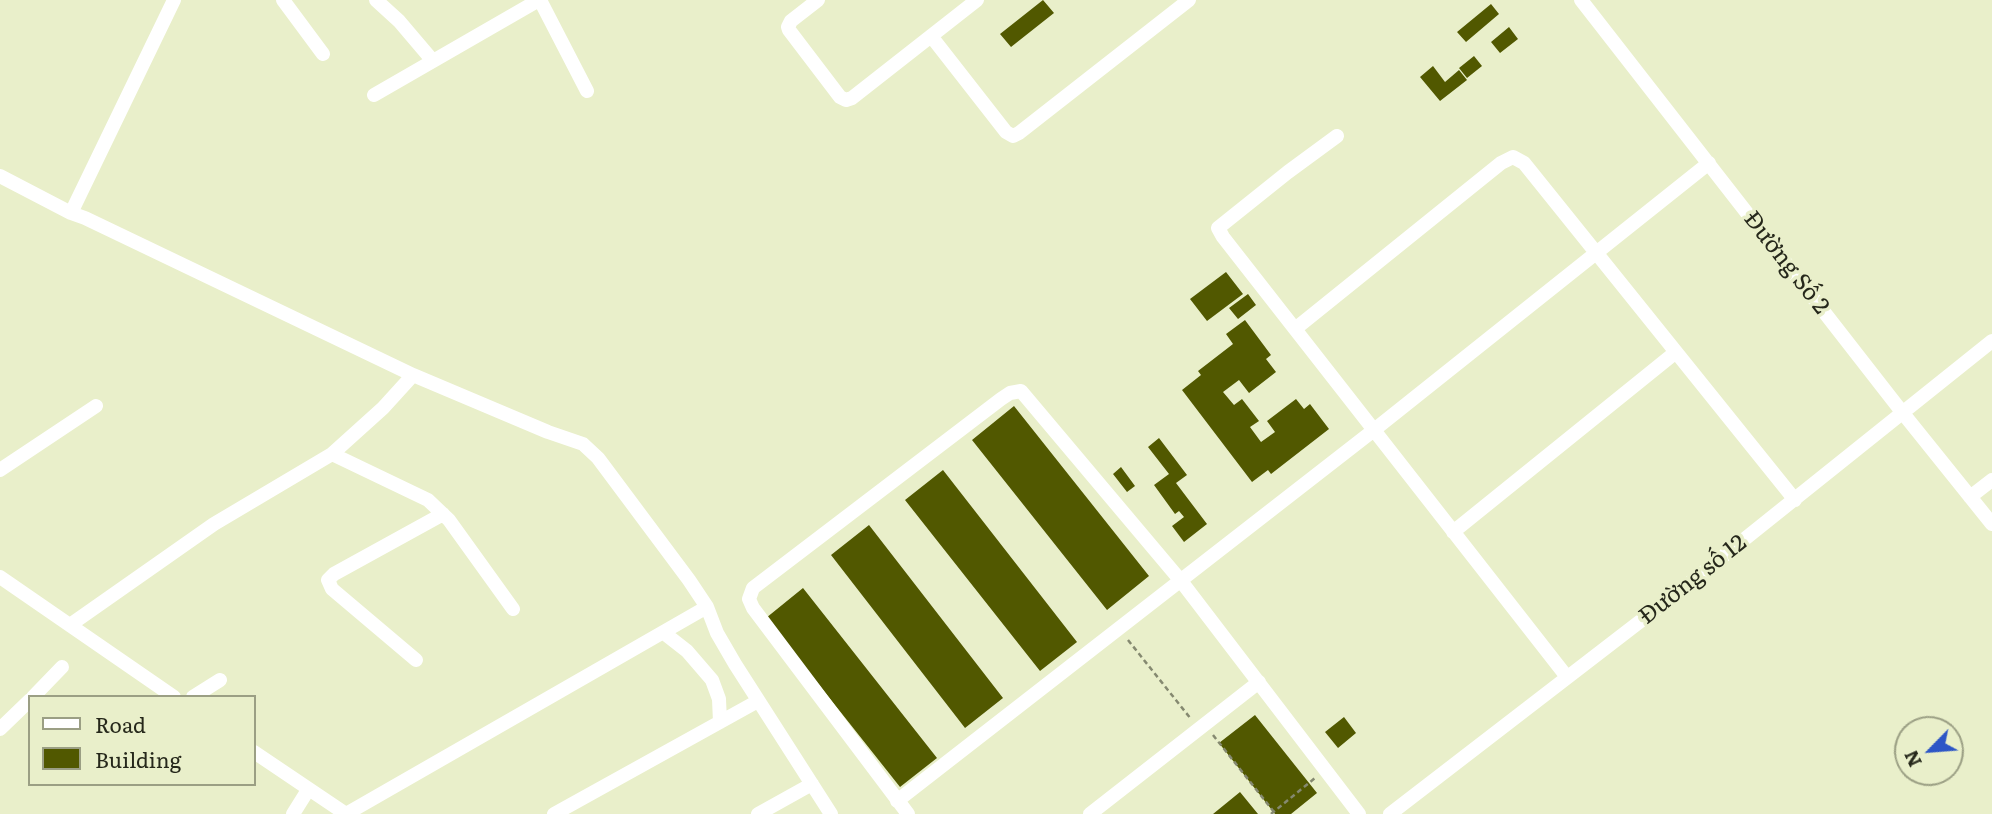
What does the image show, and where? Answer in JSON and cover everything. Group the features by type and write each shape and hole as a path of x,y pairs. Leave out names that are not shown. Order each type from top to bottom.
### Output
{"street":[{"path":"71,213 174,0"},
{"path":"283,0 323,54"},
{"path":"376,0 400,21 433,61"},
{"path":"373,95 540,0 587,91"},
{"path":"818,0 788,27 843,99 852,98 977,0"},
{"path":"931,36 1006,132 1013,136 1189,0"},
{"name":"Đường Số 2","path":"1581,0 1992,524"},
{"path":"1337,136 1219,228 1223,237 1567,677"},
{"path":"1295,329 1501,163 1513,157 1524,163 1795,499"},
{"path":"897,801 1374,430 1709,163"},
{"path":"0,176 71,213 413,375 583,444 598,458 689,579 707,607 717,633 758,701 831,814"},
{"name":"Đường số 12","path":"1390,814 1795,499 1992,341"},
{"path":"1453,532 1676,352"},
{"path":"69,625 214,524 332,454 413,375"},
{"path":"908,814 753,608 749,599 753,588 1001,399 1010,393 1021,391 1181,581 1359,814"},
{"path":"0,470 96,406"},
{"path":"332,454 428,499 469,545 513,609"},
{"path":"1970,497 1992,481"},
{"path":"415,660 332,589 328,580 334,574 443,514"},
{"path":"0,577 166,694"},
{"path":"256,753 346,814 707,607"},
{"path":"664,633 687,651 712,680 719,699 719,722"},
{"path":"34,695 62,667"},
{"path":"196,695 220,680"},
{"path":"1090,814 1259,682"},
{"path":"0,729 28,701"},
{"path":"554,814 758,701"},
{"path":"758,814 812,783"},
{"path":"293,814 308,790"}],"path":[{"path":"1119,629 1272,813 1325,770"}],"building":[{"path":"1043,0 1054,13 1011,47 1000,34"},
{"path":"1491,4 1499,14 1466,42 1457,32"},
{"path":"1509,27 1518,39 1500,53 1491,42"},
{"path":"1474,56 1482,66 1467,78 1459,68"},
{"path":"1433,66 1445,82 1459,70 1467,80 1440,101 1420,77"},
{"path":"1226,272 1243,294 1207,321 1190,299"},
{"path":"1248,294 1256,305 1238,319 1229,308"},
{"path":"1245,320 1271,355 1266,359 1276,372 1249,393 1239,380 1223,392 1234,405 1242,399 1259,421 1250,427 1261,442 1275,432 1267,421 1296,399 1304,409 1310,404 1329,429 1271,474 1268,470 1252,482 1182,390 1201,375 1198,371 1233,344 1226,334"},
{"path":"1014,406 1149,576 1107,610 972,440"},
{"path":"1159,438 1187,475 1176,483 1207,524 1184,542 1172,526 1184,517 1179,511 1175,514 1154,485 1169,474 1148,447"},
{"path":"1121,467 1135,486 1127,492 1113,474"},
{"path":"943,470 1077,642 1040,671 905,500"},
{"path":"869,525 1003,698 965,728 831,555"},
{"path":"803,588 937,758 900,787 766,618"},
{"path":"1255,715 1317,793 1291,814 1275,814 1219,743"},
{"path":"1344,717 1356,733 1338,748 1325,732"},
{"path":"1240,792 1258,814 1213,814"}]}
